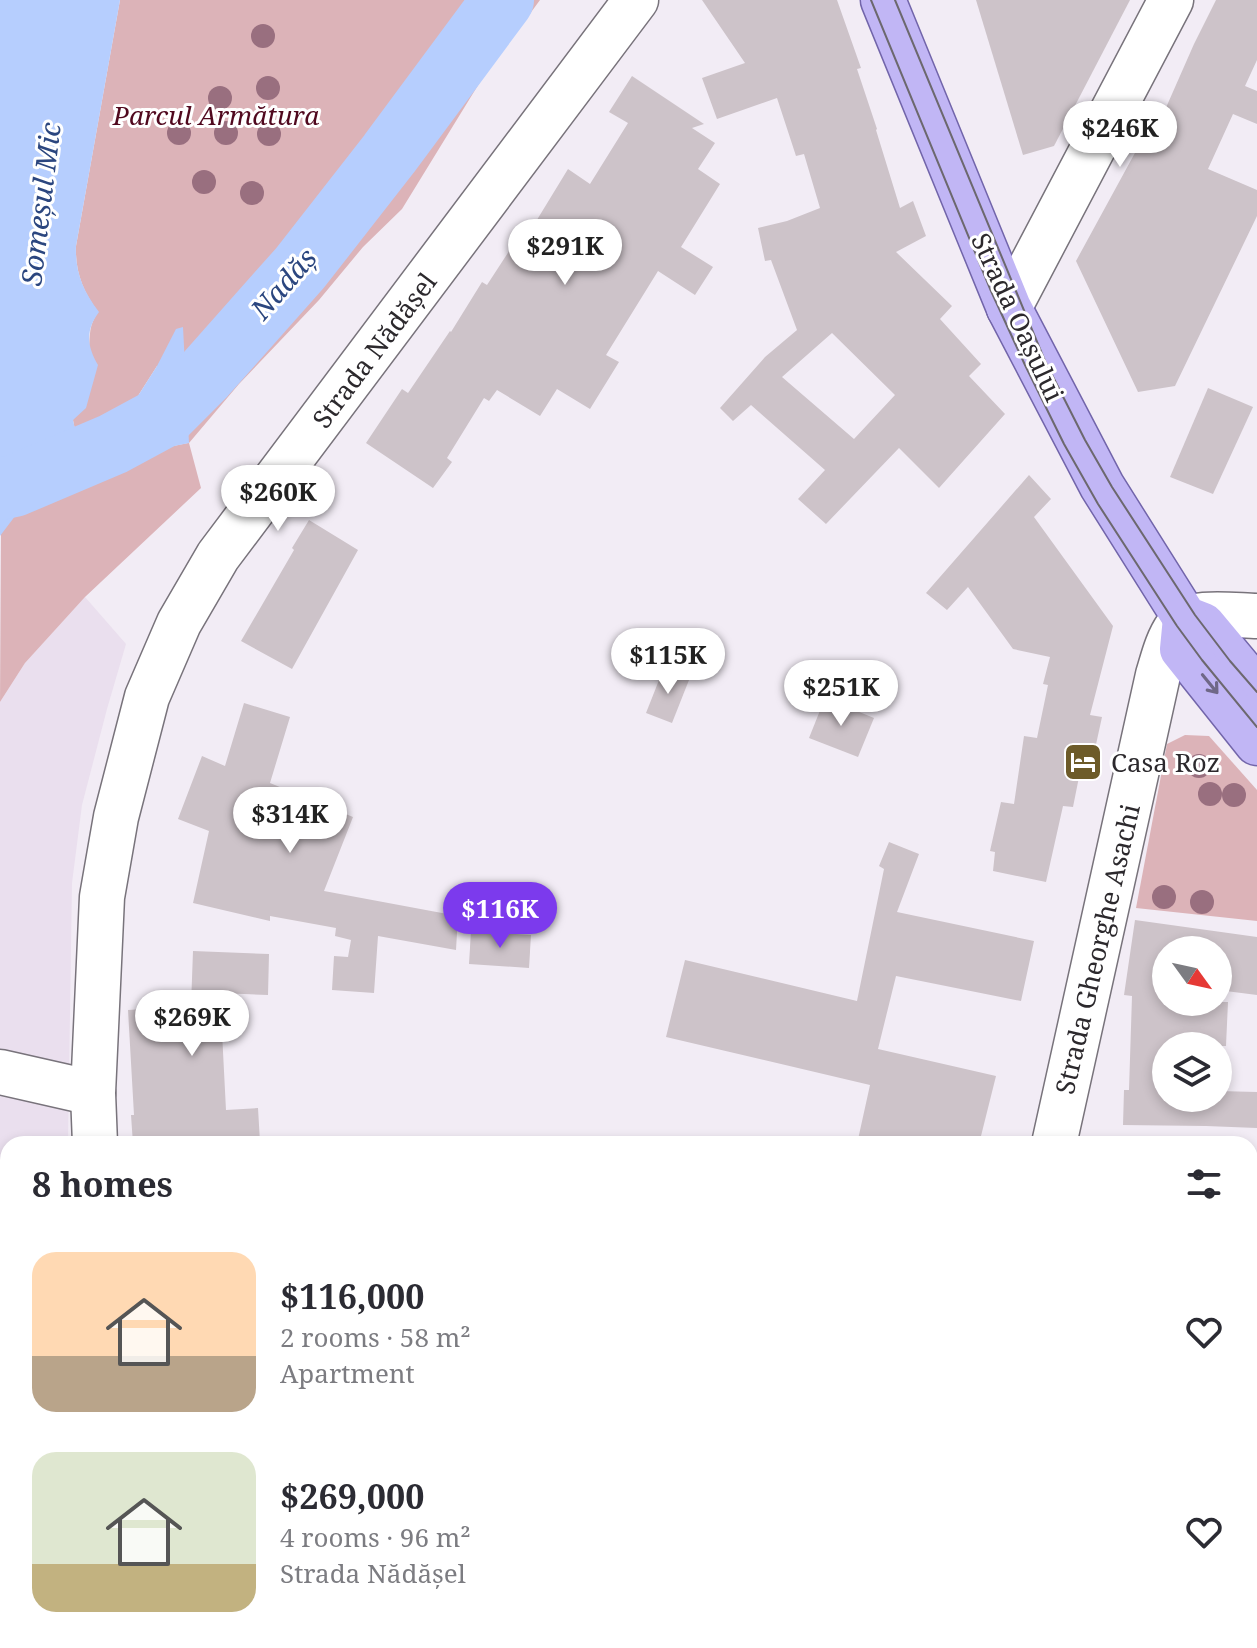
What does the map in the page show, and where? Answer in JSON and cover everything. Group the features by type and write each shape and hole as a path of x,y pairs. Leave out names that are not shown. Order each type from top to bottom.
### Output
{"main road":[{"name":"Strada Oașului","path":"883,0 1009,308 1102,486 1185,618 1203,625 1257,690"},
{"name":"Strada Oașului","path":"1185,618 1182,649 1257,743"}],"street":[{"name":"Strada Nădășel","path":"95,1136 93,1093 102,897 116,817 147,697 179,623 218,556 636,0"},
{"path":"1009,308 1171,0"},
{"path":"1185,618 1195,615 1257,616"},
{"name":"Strada Gheorghe Asachi","path":"1056,1136 1158,675 1177,626 1185,618"},
{"path":"0,1072 93,1093"}],"shaded area":[{"path":"85,597 126,644 82,805 72,883 68,1136 0,1136 0,702 25,663"}],"green space":[{"name":"Parcul Armătura","path":"120,0 540,0 480,82 402,209 363,247 189,443 201,488 85,597 25,663 0,702 1,532 28,499 139,453 188,443 157,366 136,399 75,430 73,420 86,367 91,325 98,312 81,281 76,246"},
{"path":"1185,735 1209,736 1257,790 1257,921 1136,908 1167,744"}],"water":[{"name":"Someșul Mic","path":"0,0 120,0 76,246 81,281 99,312 91,326 89,338 98,365 86,408 73,420 75,429 136,399 176,329 183,327 189,443 139,453 28,499 0,536"}],"building":[{"path":"702,0 837,0 861,68 857,69 900,208 913,201 926,236 896,252 952,306 940,319 981,364 969,376 1005,414 939,488 899,448 826,524 798,499 825,470 751,405 733,421 720,408 765,357 797,330 771,260 765,261 758,228 820,208 804,154 796,156 777,98 717,119 702,78 745,63","holes":["832,333 895,395 854,439 782,377"]},
{"path":"976,0 1130,0 1054,146 1023,155"},
{"path":"1216,0 1257,0 1257,60 1245,86 1257,91 1257,124 1233,114 1208,169 1257,190 1257,216 1175,386 1138,392 1076,261 1142,140 1150,144"},
{"path":"632,76 704,124 692,128 715,143 698,169 720,184 681,247 713,267 695,295 658,271 606,355 619,362 590,409 557,389 540,416 497,390 489,401 484,398 447,458 452,462 433,488 366,443 402,389 408,393 482,282 487,285 515,242 521,246 568,169 590,184 628,123 609,112"},
{"path":"1208,388 1253,407 1213,494 1170,477"},
{"path":"1029,475 1051,499 1034,517 1113,626 1090,715 1102,717 1095,749 1085,747 1073,807 1063,806 1046,882 993,871 995,852 990,851 1001,802 1014,804 1024,736 1037,738 1048,685 1043,684 1050,657 1013,649 968,587 947,610 926,593"},
{"path":"309,520 358,550 292,669 241,641"},
{"path":"663,670 689,680 672,723 646,713"},
{"path":"825,698 874,718 858,757 809,738"},
{"path":"244,703 290,717 270,783 353,817 324,891 458,916 456,950 378,936 374,993 332,990 334,956 348,957 351,940 335,936 336,928 270,916 270,921 193,903 209,831 178,819 202,756 225,766"},
{"path":"889,842 919,854 897,912 1034,941 1021,1001 896,976 878,1049 996,1076 981,1136 859,1136 870,1085 666,1037 685,960 857,1001 884,869 879,866"},
{"path":"1135,920 1257,937 1257,995 1232,992 1232,936 1152,936 1152,1016 1227,1016 1227,1032 1152,1032 1152,1112 1232,1112 1232,1091 1257,1092 1257,1128 1123,1125 1124,1090 1129,1090 1132,996 1124,995"},
{"path":"471,931 531,935 529,968 469,964"},
{"path":"193,951 269,954 268,995 220,993 226,1110 258,1108 260,1136 132,1136 128,1010 191,1006"}],"waterway":[{"name":"Nadăș","path":"0,489 113,444 163,417 205,375 300,268 503,0"}],"tram line":[{"path":"871,0 991,291 1064,444 1098,504 1177,626 1257,727"},
{"path":"895,0 1045,361 1085,440 1195,615 1257,692"}],"place":[{"name":"Casa Roz","path":"1083,762"}]}
